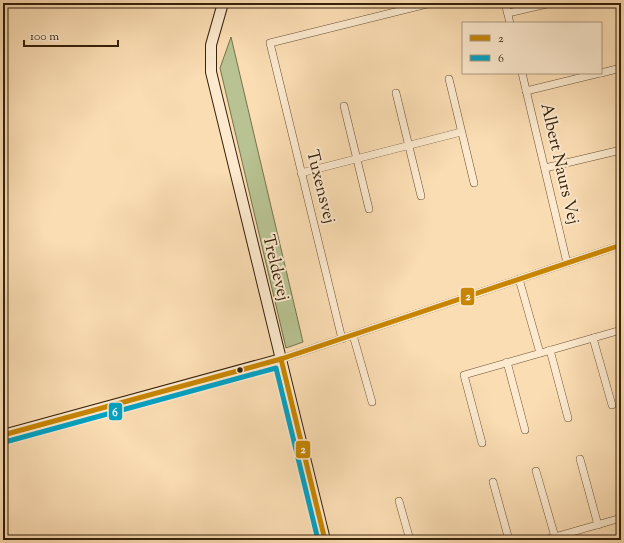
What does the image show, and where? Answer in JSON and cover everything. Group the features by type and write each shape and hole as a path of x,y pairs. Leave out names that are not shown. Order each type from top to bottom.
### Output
{"street":[{"name":"Treldevej","path":"223,3 211,45 211,72 325,540"},
{"name":"Tuxensvej","path":"342,339 270,43 431,3"},
{"path":"506,3 510,22"},
{"path":"508,13 551,3"},
{"path":"602,73 621,68"},
{"name":"Albert Naurs Vej","path":"522,74 568,263"},
{"path":"526,91 597,74"},
{"path":"449,79 474,183"},
{"path":"396,93 410,145 421,196"},
{"path":"344,106 369,209"},
{"path":"301,173 461,132"},
{"path":"545,168 621,150"},
{"path":"3,435 281,359 621,245"},
{"path":"519,279 540,352"},
{"path":"482,443 464,375 621,330"},
{"path":"353,335 372,402"},
{"path":"593,338 612,405"},
{"path":"550,350 568,418"},
{"path":"507,362 525,430"},
{"path":"580,459 598,525"},
{"path":"536,471 555,537"},
{"path":"497,486 509,540"},
{"path":"399,501 410,540"},
{"path":"544,540 621,518"}],"green space":[{"path":"231,37 303,342 286,348 220,68"}],"transit line":[{"name":"2","path":"3,435 281,359 621,245"},
{"name":"2","path":"281,359 325,540"},
{"name":"6","path":"5,442 276,368 318,540"}]}
